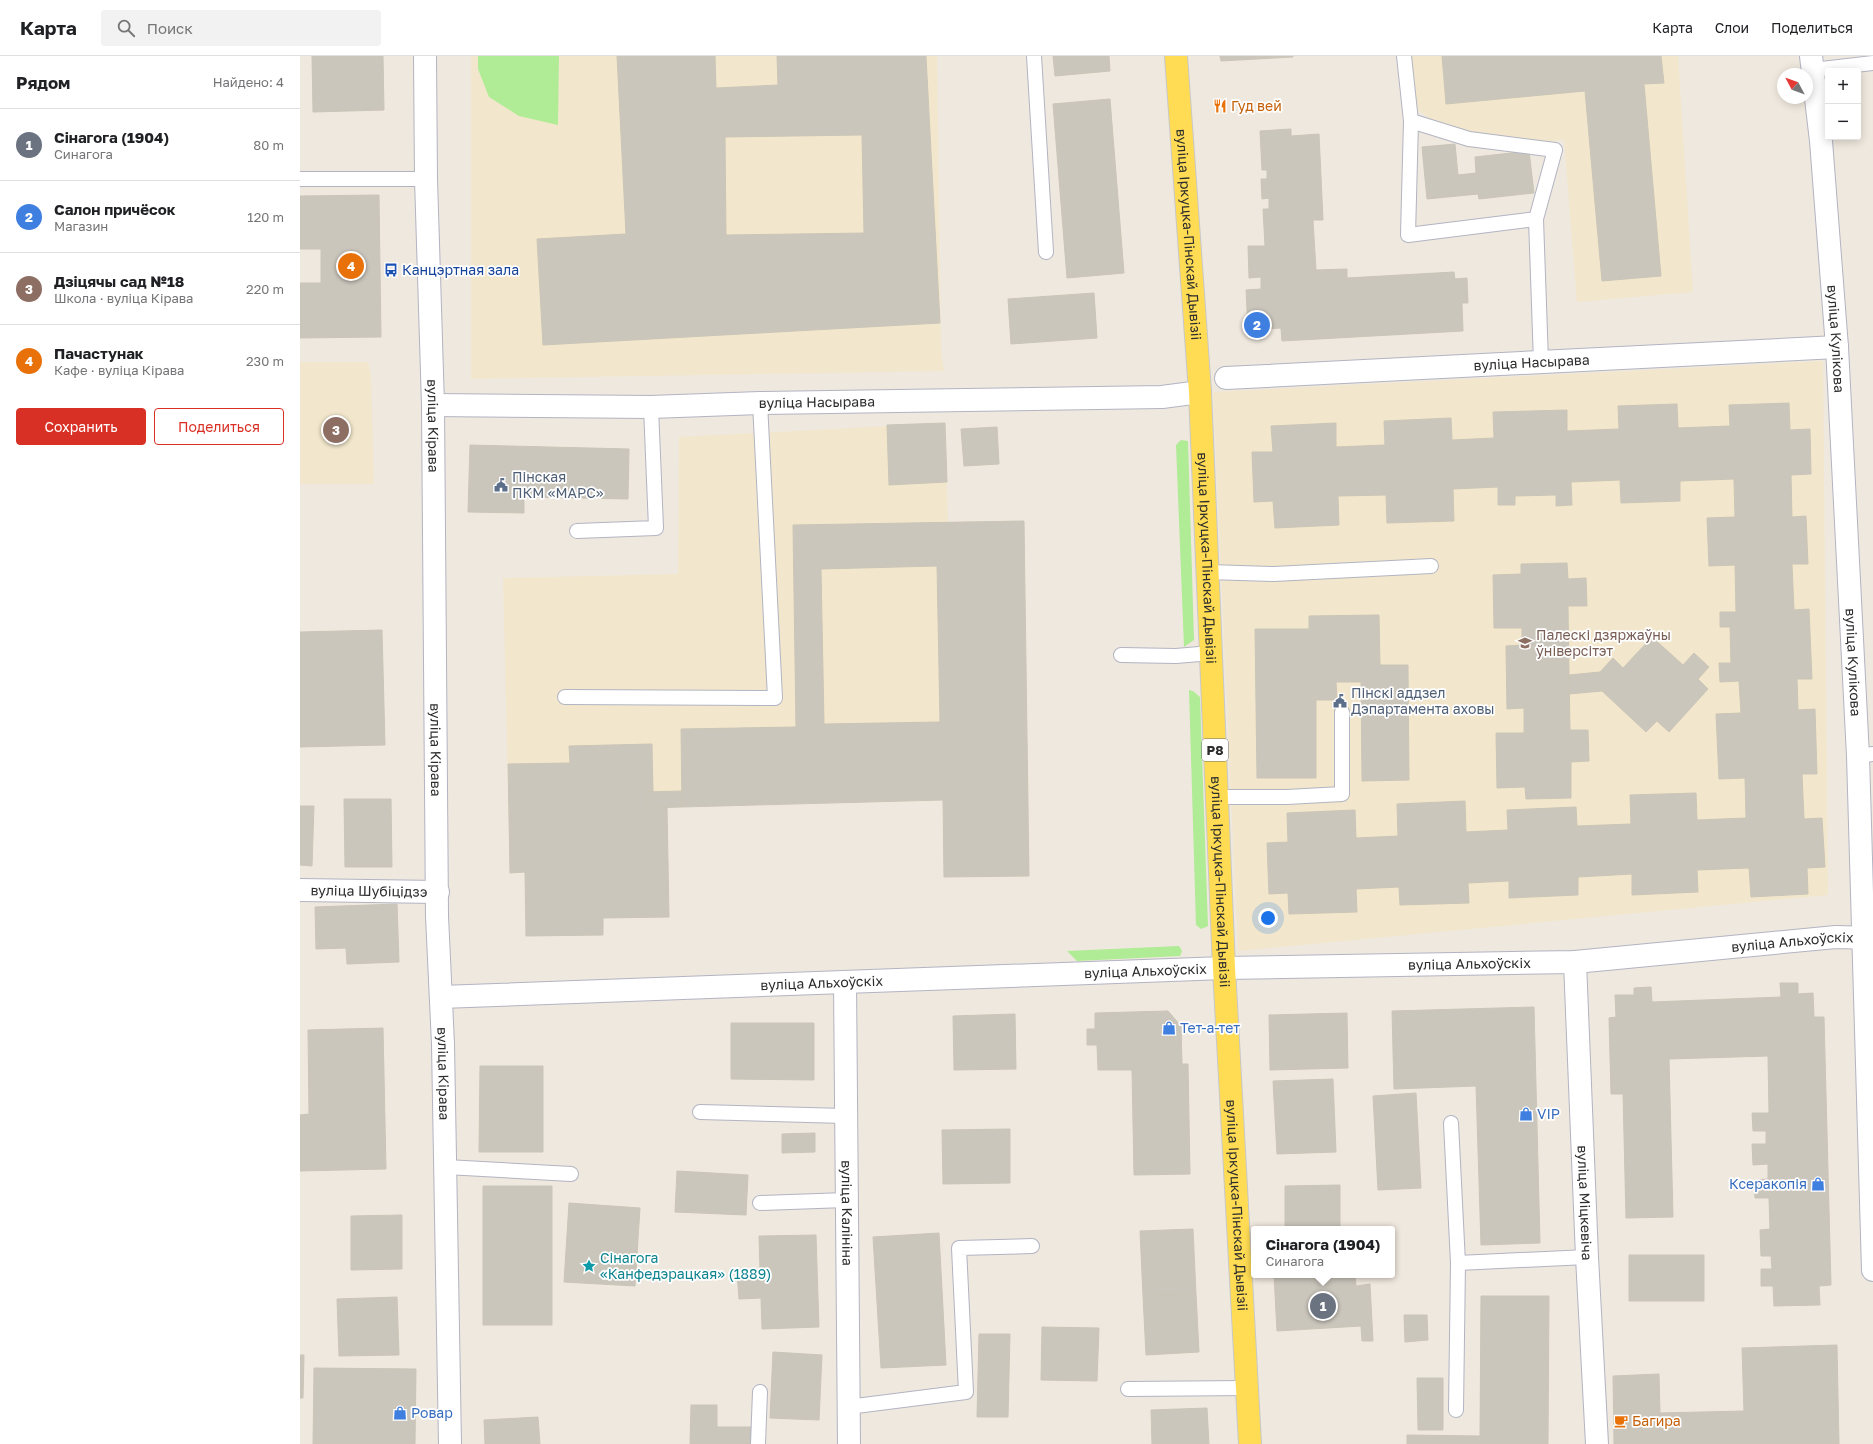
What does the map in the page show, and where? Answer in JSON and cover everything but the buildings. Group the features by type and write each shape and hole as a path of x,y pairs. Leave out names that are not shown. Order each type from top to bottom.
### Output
{"main road":[{"name":"вуліца Іркуцка-Пінскай Дывізіі","path":"1176,56 1200,392 1224,968 1250,1444"}],"street":[{"name":"вуліца Кірава","path":"425,56 426,179 433,405 437,916 446,1167 450,1444"},
{"name":"вуліца Кулікова","path":"1812,63 1821,141 1865,755 1873,1270"},
{"name":"вуліца Насырава","path":"1226,378 1836,347"},
{"name":"вуліца Насырава","path":"433,405 651,407 760,403 1162,397 1200,392"},
{"name":"вуліца Шубіцідзэ","path":"300,890 438,892"},
{"name":"вуліца Альхоўскіх","path":"441,997 1224,968 1575,962 1836,937 1868,938"},
{"name":"вуліца Міцкевіча","path":"1575,962 1587,1257 1597,1444"},
{"name":"вуліца Калініна","path":"845,982 849,1444"}],"lane":[{"path":"1034,56 1046,252"},
{"path":"1404,56 1411,121 1408,235 1536,219"},
{"path":"1812,63 1873,63"},
{"path":"1411,121 1469,139 1555,150 1536,219 1542,362"},
{"path":"300,179 426,179"},
{"path":"565,697 775,698 760,403"},
{"path":"577,531 656,528 651,407"},
{"path":"1208,572 1274,574 1431,566"},
{"path":"1121,656 1176,656 1211,652"},
{"path":"1217,797 1287,797 1342,794 1342,712"},
{"path":"700,1112 845,1116"},
{"path":"1451,1123 1458,1263 1456,1410"},
{"path":"446,1167 571,1174"},
{"path":"760,1203 846,1200"},
{"path":"848,1407 966,1392 959,1248 1032,1246"},
{"path":"1458,1263 1587,1257"},
{"path":"1128,1389 1248,1388"},
{"path":"758,1444 760,1392"}],"shaded area":[{"path":"471,56 937,56 941,350 944,371 471,379"},
{"path":"1411,56 1678,56 1693,292 1577,302 1564,140 1469,148 1417,109"},
{"name":"Палескі дзяржаўны ўніверсітэт","path":"1823,361 1828,895 1238,951 1213,392"},
{"path":"300,362 368,362 371,376 374,484 300,484"},
{"path":"945,423 948,522 1024,521 1029,876 944,877 943,800 667,807 603,918 603,935 526,936 525,873 510,873 503,578 678,574 679,437"}],"green space":[{"path":"478,56 559,56 558,125 519,116 489,97 478,69"},
{"path":"1181,440 1188,441 1194,640 1184,647 1176,445"},
{"path":"1189,690 1193,691 1200,697 1208,926 1201,929 1196,925"},
{"path":"1179,946 1182,951 1180,956 1077,961 1067,951"}],"place":[{"name":"Гуд вей","path":"1220,106"},
{"name":"Пачастунак","path":"351,266"},
{"name":"Канцэртная зала","path":"391,270"},
{"name":"Салон причёсок","path":"1257,325"},
{"name":"Дзіцячы сад №18","path":"336,430"},
{"name":"Пінская ПКМ «МАРС»","path":"501,485"},
{"name":"Палескі дзяржаўны ўніверсітэт","path":"1525,643"},
{"name":"Пінскі аддзел Дэпартамента аховы","path":"1340,701"},
{"name":"Тет-а-тет","path":"1169,1028"},
{"name":"VIP","path":"1526,1114"},
{"name":"Ксеракопія","path":"1818,1184"},
{"name":"Сінагога «Канфедэрацкая» (1889)","path":"589,1266"},
{"name":"Сінагога (1904)","path":"1323,1306"},
{"name":"Ровар","path":"400,1413"},
{"name":"Багира","path":"1621,1421"}]}
